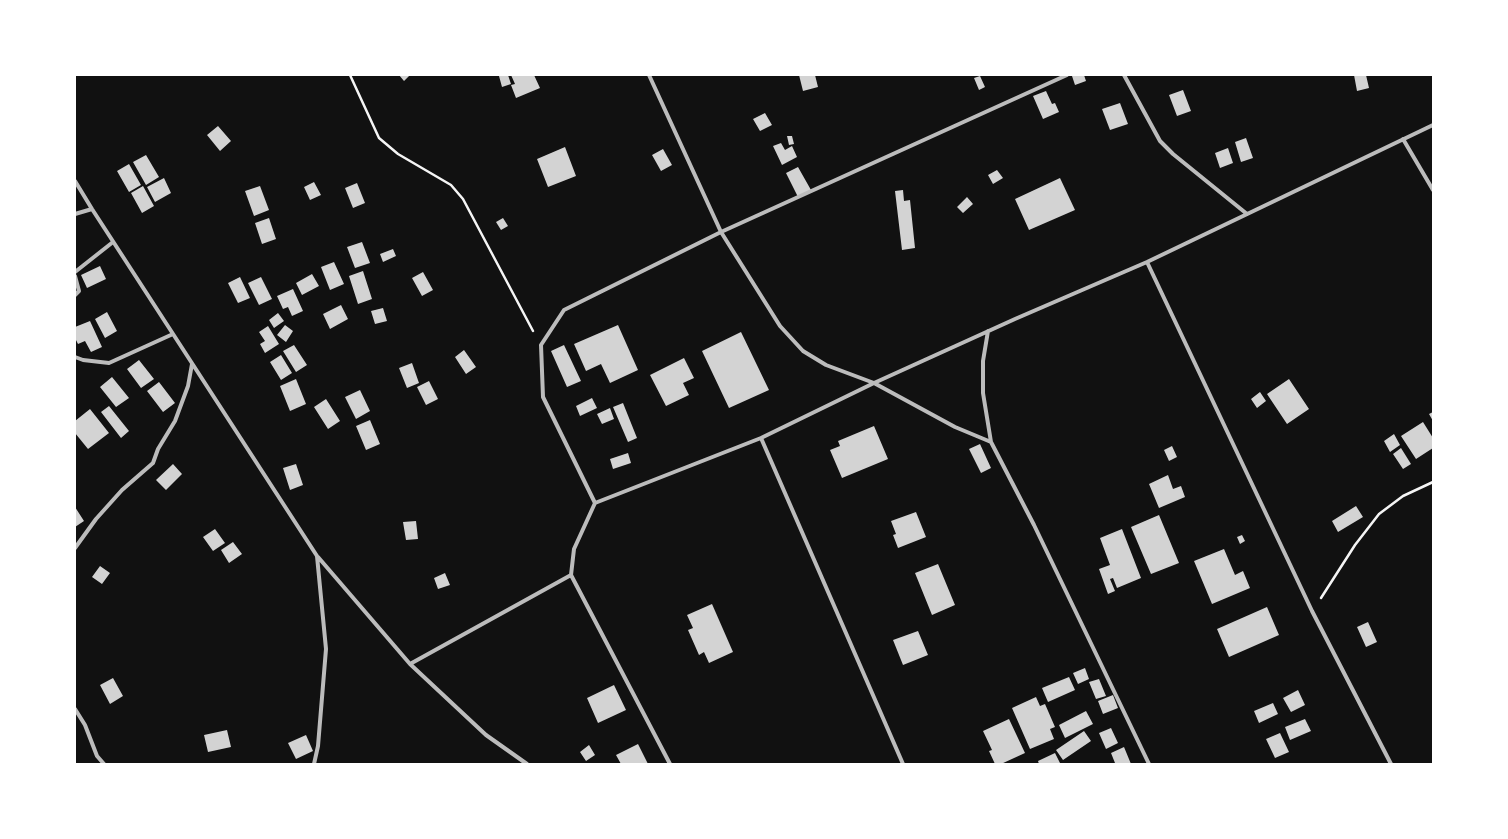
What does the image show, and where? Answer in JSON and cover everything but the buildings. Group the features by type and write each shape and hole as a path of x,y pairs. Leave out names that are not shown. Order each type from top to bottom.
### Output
{"street":[{"path":"648,75 721,232 780,326 803,351 826,365 874,383 955,427 992,442"},
{"path":"595,502 543,397 541,345 564,310 721,232 1067,75"},
{"path":"1124,75 1160,141 1173,154 1247,214"},
{"path":"670,764 571,575 574,549 595,502 761,438 874,383 988,331 1147,262 1433,125"},
{"path":"1403,139 1433,190"},
{"path":"75,181 317,556 410,664 486,735 527,764"},
{"path":"75,214 92,209"},
{"path":"75,272 113,242"},
{"path":"1147,262 1312,611 1391,764"},
{"path":"75,276 79,291 75,295"},
{"path":"988,331 983,361 983,393 992,442 1034,525 1149,764"},
{"path":"75,357 82,360 109,363 173,334"},
{"path":"75,548 96,518 122,490 153,464 158,449 175,421 188,386 192,363"},
{"path":"761,438 903,764"},
{"path":"314,764 318,746 326,649 317,556"},
{"path":"410,664 571,575"},
{"path":"75,709 85,725 98,756 104,764"}],"path":[{"path":"350,75 379,138 398,154 451,185 462,199 541,345"},
{"path":"1312,611 1355,545 1379,514 1403,496 1433,482"}]}
